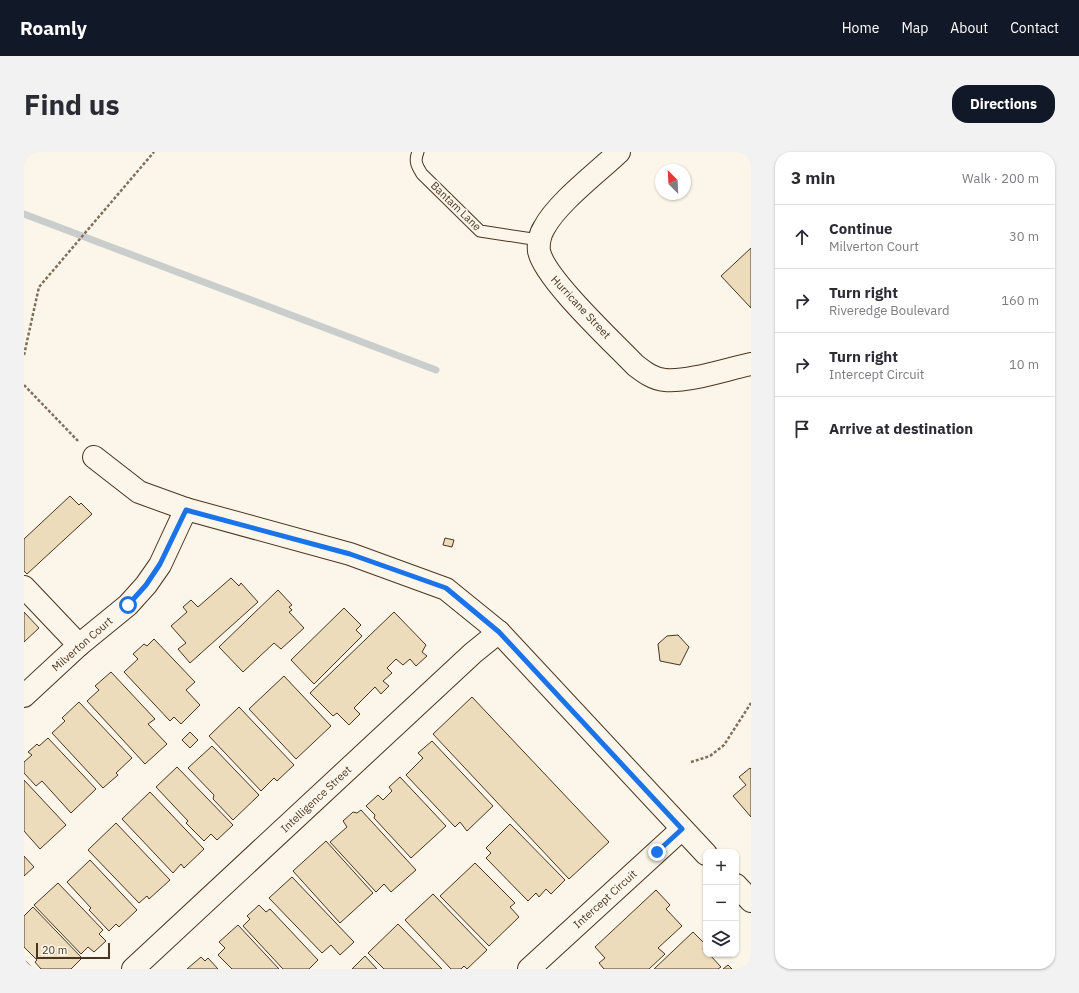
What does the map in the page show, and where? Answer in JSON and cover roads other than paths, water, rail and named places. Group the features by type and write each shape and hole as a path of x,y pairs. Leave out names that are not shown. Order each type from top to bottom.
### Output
{"street":[{"name":"Hurricane Street","path":"619,152 553,213 543,228 539,251 550,275 635,365 648,375 664,380 683,379 751,364"},
{"path":"94,457 139,492 186,510 350,554 446,588 499,632 703,851"},
{"name":"Milverton Court","path":"24,696 79,645 128,605 146,585 160,564 186,510"},
{"path":"24,586 79,645"},
{"name":"Intelligence Street","path":"133,969 473,653 499,632"},
{"name":"Intercept Circuit","path":"529,969 682,829"},
{"path":"739,888 751,901"}],"lane":[{"name":"Bantam Lane","path":"418,152 415,158 417,166 422,174 480,231 540,240"}],"waterway":[{"path":"24,214 436,370"}]}
